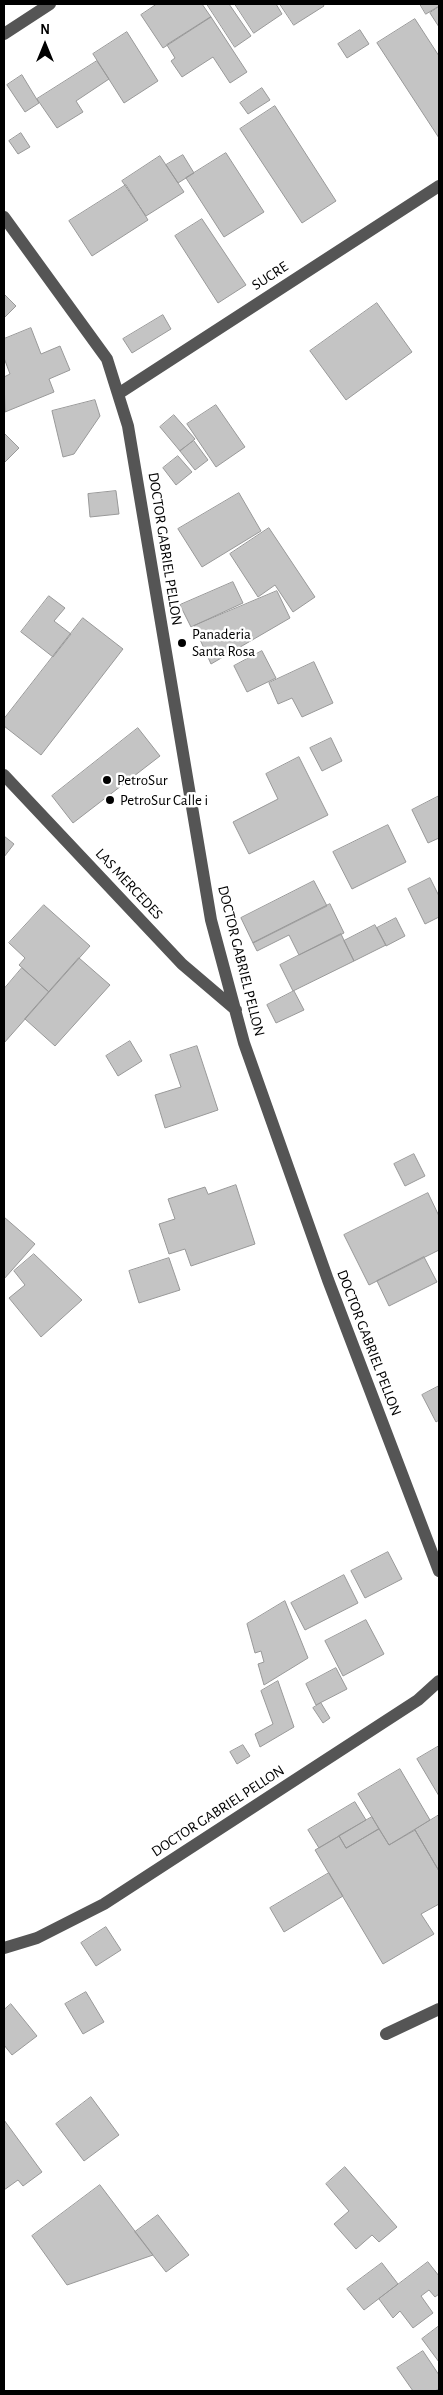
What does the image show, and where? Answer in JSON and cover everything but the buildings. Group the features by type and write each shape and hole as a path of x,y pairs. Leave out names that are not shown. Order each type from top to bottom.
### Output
{"street":[{"path":"4,34 50,4"},
{"name":"SUCRE","path":"118,394 439,186"},
{"name":"DOCTOR GABRIEL PELLON","path":"4,217 107,359 128,426 210,920 244,1043 328,1280 439,1571"},
{"name":"LAS MERCEDES","path":"4,775 182,964 236,1010"},
{"name":"DOCTOR GABRIEL PELLON","path":"4,1948 37,1938 104,1904 418,1700 439,1681"},
{"path":"386,2034 439,2008"}],"place":[{"name":"Panaderia Santa Rosa","path":"182,643"},
{"name":"PetroSur","path":"107,780"},
{"name":"PetroSur Calle i","path":"110,800"}]}
